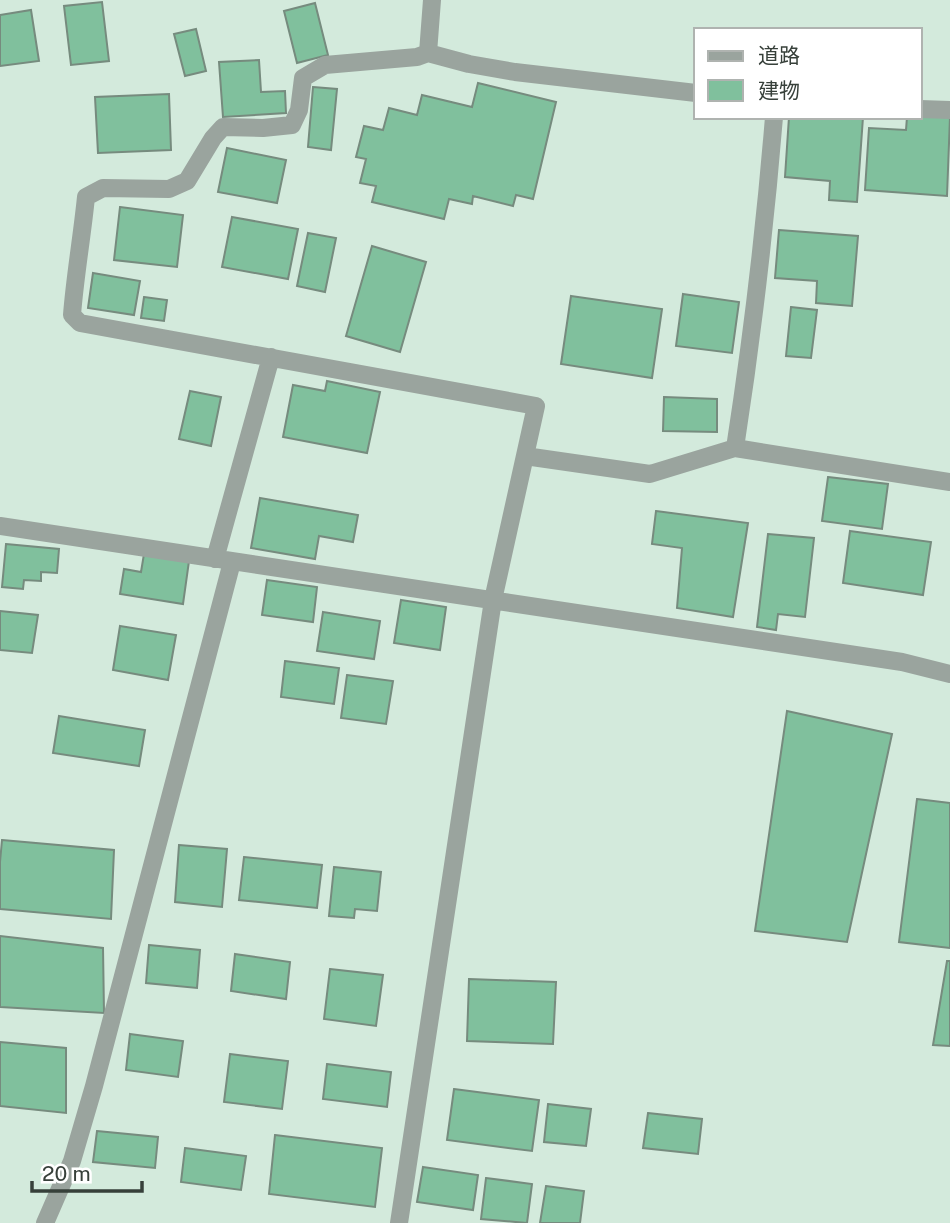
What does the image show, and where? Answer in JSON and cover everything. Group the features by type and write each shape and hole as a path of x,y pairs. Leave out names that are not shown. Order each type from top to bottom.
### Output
{"street":[{"path":"428,52 432,0"},
{"path":"399,1223 493,600 536,406 80,323 72,315 86,197 103,188 169,189 187,181 213,138 223,127 263,128 292,125 299,110 303,78 325,65 417,57 428,52 469,64 515,72 694,93"},
{"path":"922,109 950,110"},
{"path":"735,448 746,375 774,119"},
{"path":"44,1223 72,1161 94,1086 271,358"},
{"path":"525,456 650,474 735,448 950,482"},
{"path":"0,526 902,662 950,674"}],"building":[{"path":"102,2 109,61 71,65 64,6"},
{"path":"315,3 328,55 297,63 284,11"},
{"path":"31,10 39,61 0,66 0,15"},
{"path":"196,29 206,71 185,76 174,34"},
{"path":"259,60 261,92 285,91 286,113 223,117 219,62"},
{"path":"478,83 556,102 533,199 516,195 513,206 473,196 472,204 449,199 444,219 372,202 376,186 360,183 366,159 356,157 364,126 383,130 389,108 417,115 422,95 472,107"},
{"path":"313,87 337,89 331,150 308,147"},
{"path":"169,94 171,150 98,153 95,97"},
{"path":"950,117 947,196 865,190 869,128 906,130 907,119"},
{"path":"789,119 863,119 857,202 829,200 830,181 785,177"},
{"path":"227,148 286,160 277,203 218,192"},
{"path":"120,207 183,215 177,267 114,260"},
{"path":"232,217 298,229 288,279 222,267"},
{"path":"779,230 858,236 852,306 816,303 817,281 775,278"},
{"path":"308,233 336,238 325,292 297,286"},
{"path":"372,246 426,262 400,352 346,336"},
{"path":"93,273 140,281 134,315 88,308"},
{"path":"683,294 739,302 732,353 676,346"},
{"path":"571,296 662,309 652,378 561,364"},
{"path":"144,297 167,300 164,321 141,318"},
{"path":"791,307 817,310 811,358 786,356"},
{"path":"327,381 380,392 367,453 283,437 293,385 325,391"},
{"path":"190,391 221,397 211,446 179,439"},
{"path":"664,397 717,399 717,432 663,431"},
{"path":"828,477 888,484 882,529 822,521"},
{"path":"260,498 358,515 353,542 319,536 315,559 251,548"},
{"path":"656,511 748,523 733,617 677,608 682,548 652,544"},
{"path":"850,531 931,542 923,595 843,583"},
{"path":"768,534 814,538 805,617 778,614 776,630 757,627"},
{"path":"6,544 59,549 57,573 41,572 41,581 24,580 23,589 2,587"},
{"path":"144,554 189,561 183,604 120,594 124,569 141,572"},
{"path":"267,580 317,587 313,622 262,615"},
{"path":"401,600 446,607 440,650 394,643"},
{"path":"0,611 38,615 32,653 0,650"},
{"path":"323,612 380,621 374,659 317,651"},
{"path":"120,626 176,635 168,680 113,670"},
{"path":"285,661 339,668 334,704 281,697"},
{"path":"347,675 393,681 386,724 341,718"},
{"path":"787,711 892,734 847,942 755,931"},
{"path":"59,716 145,730 139,766 53,753"},
{"path":"917,799 950,803 950,948 899,942"},
{"path":"2,840 114,850 111,919 0,909"},
{"path":"179,845 227,849 222,907 175,902"},
{"path":"244,857 322,865 317,908 239,900"},
{"path":"334,867 381,872 377,911 355,909 354,918 329,916"},
{"path":"0,936 103,948 104,1013 0,1007"},
{"path":"149,945 200,950 197,988 146,983"},
{"path":"235,954 290,962 286,999 231,991"},
{"path":"947,961 950,961 950,1046 933,1045"},
{"path":"330,969 383,975 376,1026 324,1019"},
{"path":"469,979 556,982 553,1044 467,1041"},
{"path":"130,1034 183,1041 178,1077 126,1070"},
{"path":"0,1042 66,1048 66,1113 0,1106"},
{"path":"230,1054 288,1061 282,1109 224,1102"},
{"path":"327,1064 391,1072 387,1107 323,1099"},
{"path":"454,1089 539,1100 532,1151 447,1140"},
{"path":"548,1104 591,1109 586,1146 544,1142"},
{"path":"648,1113 702,1119 698,1154 643,1148"},
{"path":"97,1131 158,1137 155,1168 93,1162"},
{"path":"275,1135 382,1148 375,1207 269,1194"},
{"path":"185,1148 246,1156 241,1190 181,1182"},
{"path":"423,1167 478,1175 473,1210 417,1202"},
{"path":"486,1178 532,1184 527,1223 481,1219"},
{"path":"546,1186 584,1191 580,1223 540,1223"}]}
